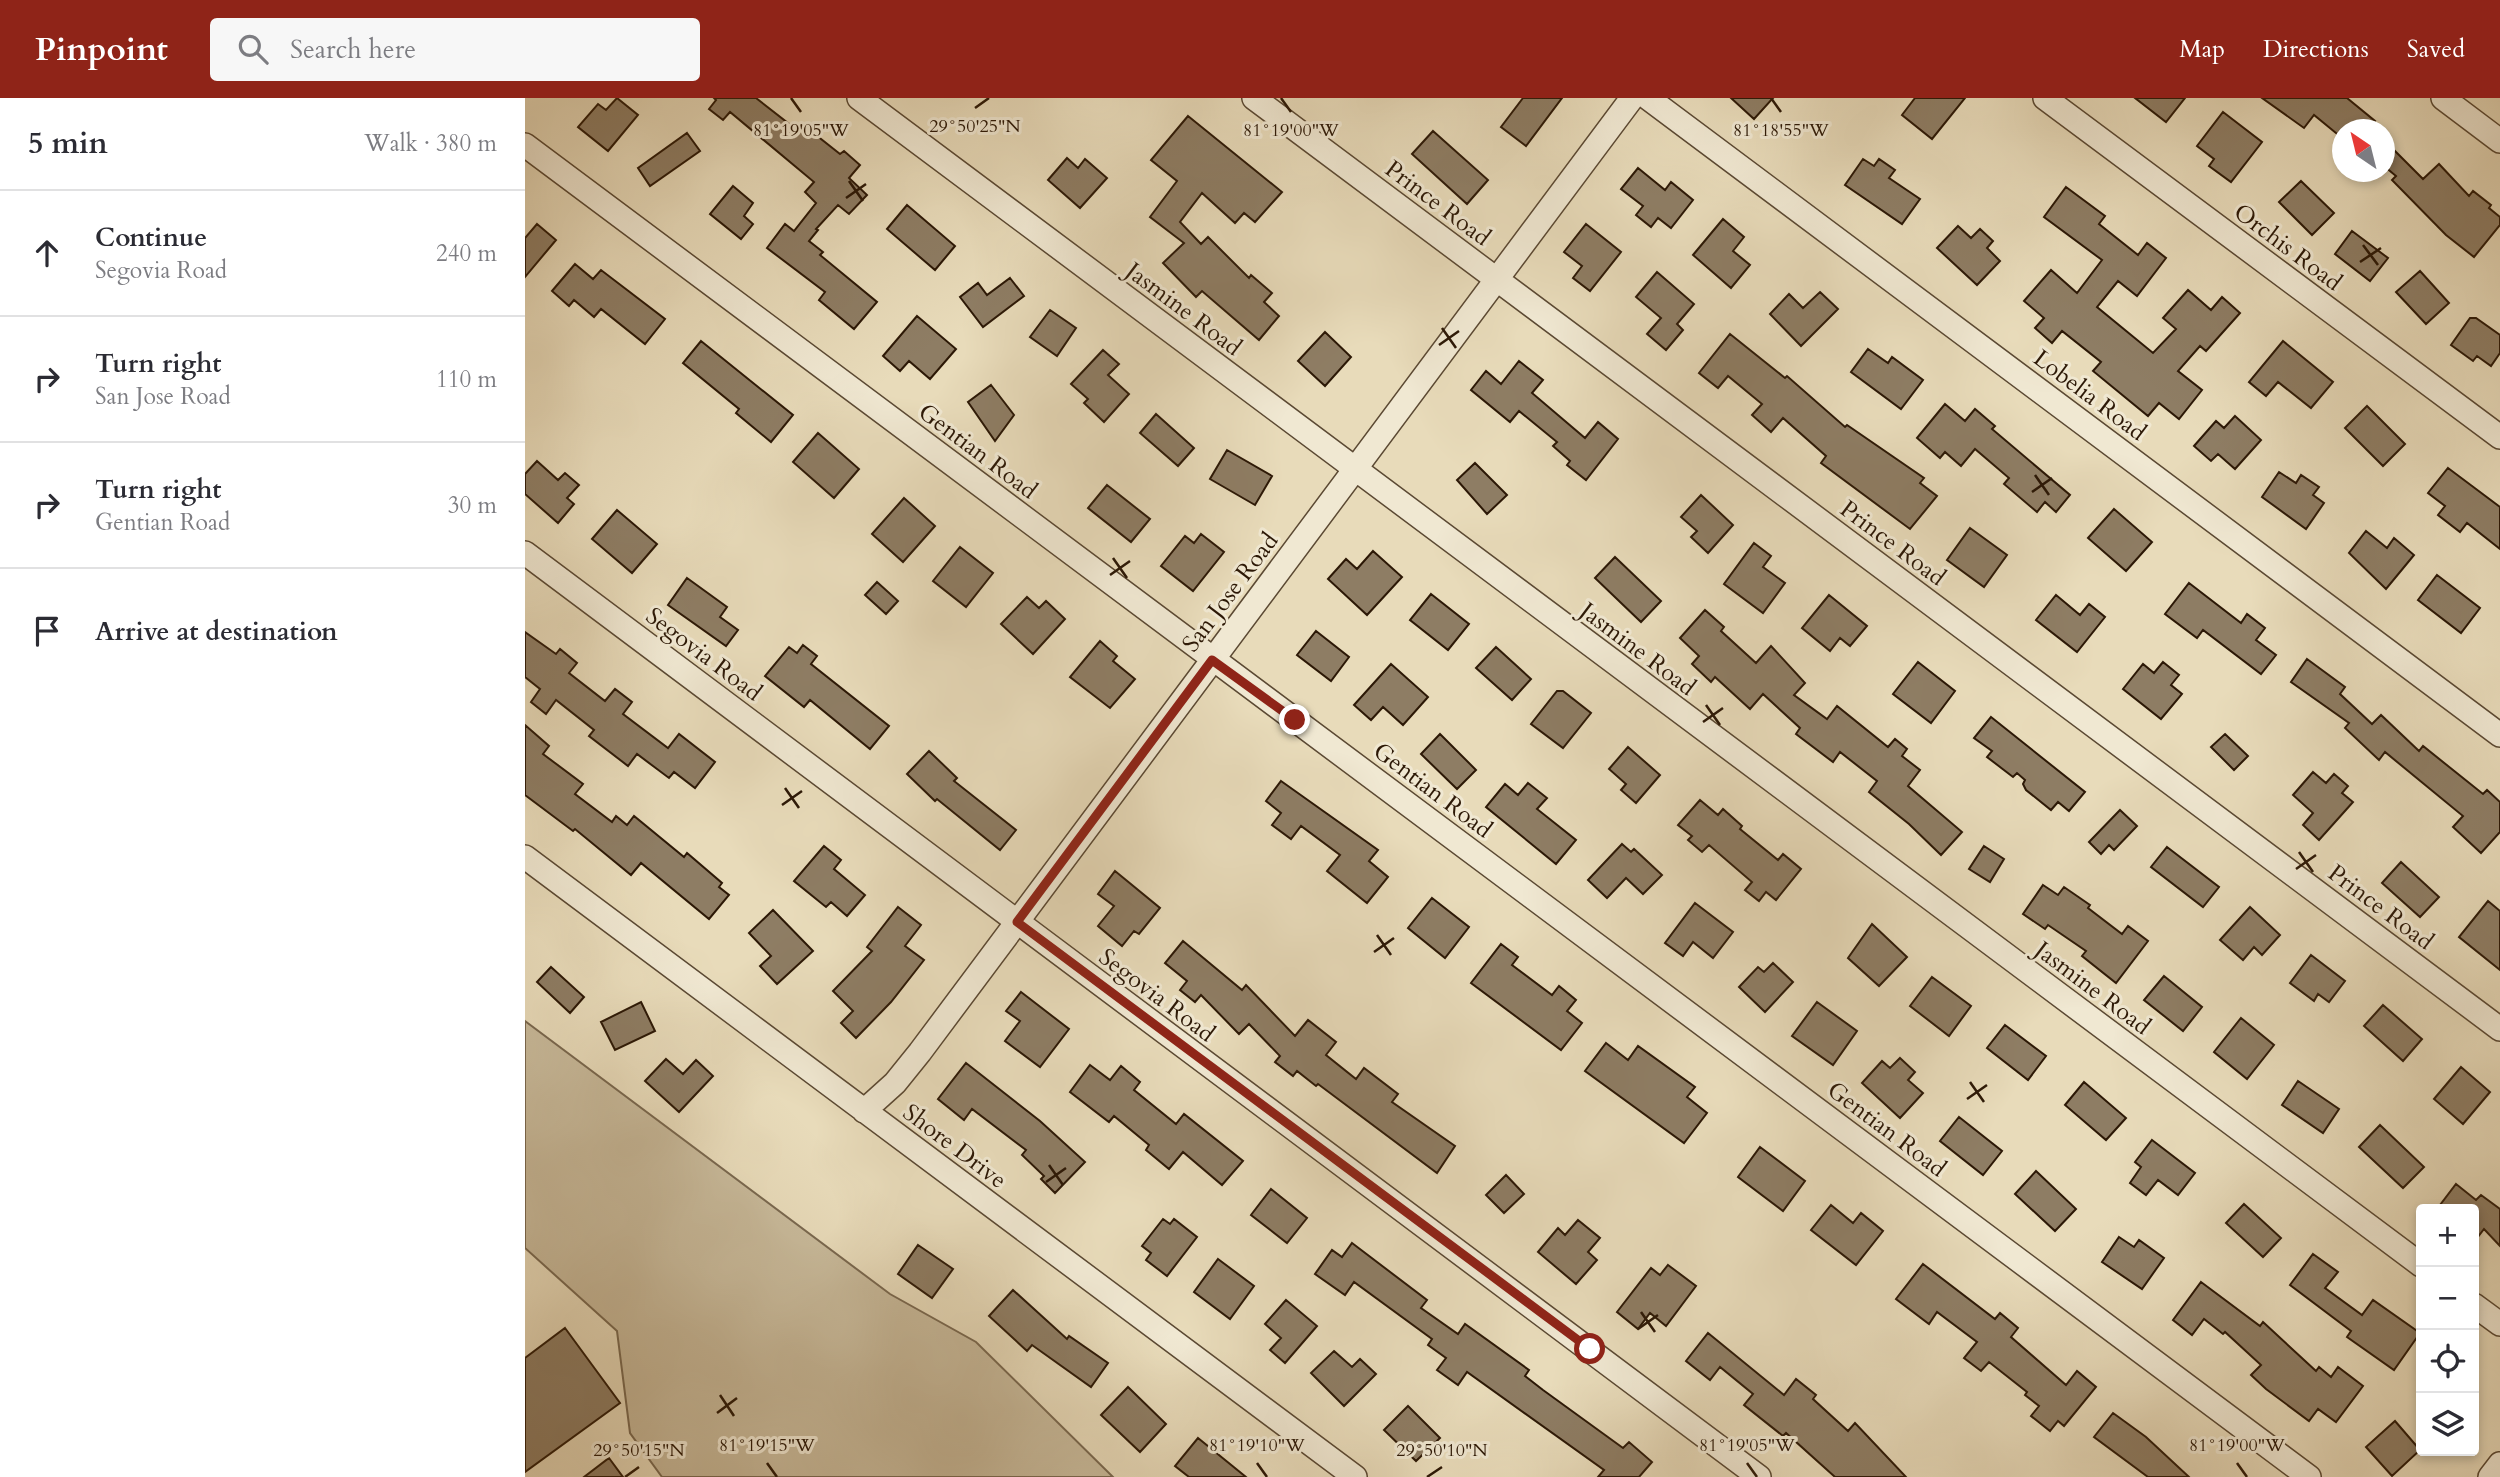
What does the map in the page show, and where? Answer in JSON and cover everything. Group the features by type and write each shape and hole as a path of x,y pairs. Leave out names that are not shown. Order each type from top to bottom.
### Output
{"street":[{"name":"Jasmine Road","path":"859,98 2416,1261"},
{"name":"Prince Road","path":"1254,98 2500,1029"},
{"name":"San Jose Road","path":"864,1111 895,1083 920,1052 1632,98"},
{"name":"Lobelia Road","path":"1648,98 2500,735"},
{"name":"Orchis Road","path":"2045,98 2500,437"},
{"path":"2443,98 2500,141"},
{"name":"Gentian Road","path":"525,145 2309,1477"},
{"name":"Segovia Road","path":"525,553 1759,1477"},
{"name":"Shore Drive","path":"525,857 1355,1477"},
{"path":"2479,1309 2500,1324"},
{"path":"2490,1477 2500,1464"}],"shaded area":[{"path":"525,1021 890,1294 976,1342 1113,1477 662,1477 630,1433 617,1331 525,1248"}],"building":[{"path":"617,98 638,115 608,151 578,127 598,104 606,110"},
{"path":"714,98 756,98 797,130 802,124 840,154 844,151 860,165 849,178 867,195 849,214 838,205 809,241 823,252 820,255 877,302 854,329 819,300 825,292 767,248 785,224 794,231 816,203 805,192 814,182 730,112 723,120 709,109 716,100"},
{"path":"1523,98 1562,98 1526,146 1501,127"},
{"path":"1731,98 1773,98 1754,119"},
{"path":"1915,98 1965,98 1932,139 1902,115"},
{"path":"2135,98 2185,98 2166,122"},
{"path":"2262,98 2347,98 2373,119 2332,119 2332,130 2314,115 2304,128"},
{"path":"2223,112 2262,142 2231,182 2209,166 2214,159 2197,146"},
{"path":"1188,116 1282,192 1255,222 1244,213 1235,223 1202,193 1180,222 1201,244 1208,237 1249,278 1251,275 1272,293 1264,302 1279,316 1259,340 1202,291 1196,297 1163,263 1184,243 1150,217 1177,181 1151,160"},
{"path":"1433,131 1488,180 1467,204 1412,154"},
{"path":"687,133 700,151 650,186 638,168"},
{"path":"2395,151 2423,179 2439,164 2469,196 2473,191 2491,205 2489,208 2500,217 2500,225 2474,257 2446,235 2394,182"},
{"path":"1067,158 1078,168 1085,159 1107,178 1080,208 1048,180"},
{"path":"1863,159 1874,166 1879,159 1895,170 1889,178 1920,199 1902,224 1845,185"},
{"path":"1638,168 1665,190 1671,182 1693,200 1671,228 1658,218 1651,227 1636,215 1643,206 1621,189"},
{"path":"2301,181 2334,213 2312,235 2279,202"},
{"path":"733,186 753,203 744,216 753,224 741,239 710,214"},
{"path":"2066,187 2105,216 2099,224 2138,255 2147,243 2166,258 2137,296 2118,281 2097,307 2153,353 2176,329 2163,318 2188,290 2211,310 2222,297 2240,313 2206,351 2200,346 2178,371 2202,390 2179,419 2159,403 2148,416 2093,371 2101,362 2062,331 2052,343 2035,328 2044,318 2024,301 2051,270 2077,293 2102,260 2044,217"},
{"path":"907,205 955,246 935,270 887,229"},
{"path":"1723,219 1744,237 1733,251 1750,265 1731,288 1693,255"},
{"path":"537,224 556,240 525,277 525,238"},
{"path":"1586,224 1621,252 1590,291 1573,278 1582,266 1564,252"},
{"path":"1958,226 1971,238 1980,229 1993,241 1987,248 2000,261 1977,285 1937,248"},
{"path":"2352,231 2388,258 2370,281 2335,254"},
{"path":"575,264 593,279 601,270 665,319 645,344 601,309 594,317 574,300 569,306 552,291"},
{"path":"2420,271 2449,303 2426,324 2396,292"},
{"path":"1657,272 1694,304 1677,324 1683,330 1666,350 1647,334 1661,318 1636,297"},
{"path":"1010,278 1024,296 983,327 960,297 978,283 987,295"},
{"path":"1820,292 1838,309 1801,346 1770,314 1789,294 1803,308"},
{"path":"1050,310 1076,328 1057,356 1030,337"},
{"path":"917,316 956,349 930,379 909,361 900,371 883,356"},
{"path":"2470,318 2476,318 2500,335 2500,353 2491,366 2477,356 2473,361 2451,345"},
{"path":"1325,332 1351,357 1325,386 1298,361"},
{"path":"1730,334 1785,378 1787,376 1845,427 1847,425 1924,478 1920,483 1937,496 1910,529 1821,463 1826,456 1783,418 1771,432 1752,415 1762,404 1728,376 1718,388 1699,373"},
{"path":"701,341 793,415 771,442 736,413 739,409 683,363"},
{"path":"2283,341 2333,382 2311,408 2278,382 2266,396 2249,382"},
{"path":"1868,349 1888,363 1892,357 1923,380 1901,409 1851,372"},
{"path":"1103,350 1119,364 1108,375 1129,394 1104,422 1084,403 1088,399 1071,384"},
{"path":"1519,361 1543,380 1532,393 1585,438 1598,422 1618,439 1586,480 1567,465 1570,461 1553,446 1557,442 1519,411 1510,422 1471,390 1486,371 1501,384"},
{"path":"991,385 1014,415 995,441 968,402"},
{"path":"1945,404 1965,421 1975,409 1995,426 1992,429 2070,495 2056,512 2045,502 2037,512 2004,484 2009,478 1975,449 1961,466 1945,452 1940,458 1917,438"},
{"path":"2367,406 2405,444 2383,466 2345,428"},
{"path":"1156,414 1194,448 1178,466 1140,433"},
{"path":"2235,416 2261,440 2235,469 2218,454 2211,461 2194,446 2216,421 2224,428"},
{"path":"818,433 859,469 834,498 793,462"},
{"path":"1227,450 1272,476 1255,505 1210,479"},
{"path":"537,461 558,480 565,473 579,485 567,498 574,504 558,523 525,494 525,474"},
{"path":"1475,463 1507,495 1487,514 1457,480"},
{"path":"2448,468 2500,507 2500,549 2467,523 2460,532 2438,515 2445,506 2428,493"},
{"path":"2279,472 2296,483 2301,475 2319,487 2313,495 2324,503 2306,529 2262,497"},
{"path":"1107,485 1150,519 1131,542 1088,508"},
{"path":"1701,495 1733,525 1708,553 1691,537 1697,531 1681,517"},
{"path":"904,498 935,526 903,562 872,534"},
{"path":"2114,509 2152,542 2126,571 2088,538"},
{"path":"617,510 657,544 632,573 592,539"},
{"path":"1970,528 2007,555 1984,587 1947,560"},
{"path":"2366,531 2387,548 2394,538 2414,555 2386,589 2349,553"},
{"path":"1201,534 1224,552 1193,591 1161,566 1185,536 1194,543"},
{"path":"1754,543 1771,556 1763,567 1785,583 1763,613 1724,584"},
{"path":"960,547 993,573 966,607 933,581"},
{"path":"1373,551 1402,577 1367,615 1328,579 1346,559 1357,569"},
{"path":"1615,557 1661,601 1641,622 1595,578"},
{"path":"2437,575 2480,608 2461,633 2418,600"},
{"path":"687,578 727,607 720,617 738,630 726,646 668,605"},
{"path":"877,582 898,601 886,614 865,595"},
{"path":"2189,583 2241,623 2247,614 2265,628 2256,640 2276,655 2261,674 2203,630 2197,638 2165,614"},
{"path":"1431,594 1469,624 1448,650 1410,620"},
{"path":"1829,595 1867,626 1850,646 1840,638 1830,651 1802,628"},
{"path":"2056,595 2080,615 2089,604 2105,617 2077,652 2036,620"},
{"path":"1027,597 1039,608 1046,601 1065,619 1033,654 1001,624"},
{"path":"1705,610 1724,627 1721,631 1756,663 1771,646 1805,683 1794,695 1827,719 1837,706 1888,747 1895,739 1907,749 1902,756 1920,770 1908,786 1962,832 1941,855 1909,824 1869,792 1877,781 1840,752 1833,762 1796,734 1800,728 1763,694 1750,709 1715,677 1711,682 1692,664 1699,656 1680,638"},
{"path":"1316,631 1349,657 1331,681 1297,655"},
{"path":"525,632 556,654 560,649 577,663 569,673 605,701 615,689 632,702 623,714 668,748 679,734 715,762 695,788 674,772 669,778 637,754 628,766 589,736 594,730 556,700 546,714 531,702 540,689 525,677"},
{"path":"1100,641 1117,656 1113,661 1135,679 1110,708 1070,677"},
{"path":"803,645 817,656 811,664 889,726 870,749 810,700 804,707 765,676 789,647 797,653"},
{"path":"1496,647 1531,679 1512,700 1476,668"},
{"path":"2307,659 2345,687 2340,694 2372,724 2381,715 2419,751 2423,746 2483,794 2487,790 2500,802 2500,832 2481,853 2453,827 2463,816 2385,752 2379,760 2345,728 2349,723 2291,682"},
{"path":"1918,662 1955,691 1931,723 1893,694"},
{"path":"2163,662 2179,675 2171,685 2182,694 2161,719 2123,689 2143,664 2154,673"},
{"path":"1391,664 1428,697 1403,725 1383,707 1371,720 1354,705"},
{"path":"1557,691 1563,691 1591,713 1563,748 1531,724"},
{"path":"1991,717 2085,792 2069,811 2058,802 2051,810 2026,790 2023,784 2025,780 2017,773 2013,777 1987,757 1992,751 1974,738"},
{"path":"525,725 549,746 543,754 583,784 575,794 612,822 616,816 627,825 634,816 684,857 687,853 722,883 719,887 729,895 709,919 641,863 631,875 575,829 573,831 525,795"},
{"path":"1440,734 1476,770 1457,789 1421,754"},
{"path":"2225,734 2248,756 2234,770 2211,747"},
{"path":"1628,747 1660,775 1636,803 1621,790 1626,784 1609,769"},
{"path":"929,751 957,778 954,781 1016,830 1000,850 937,799 935,801 907,774"},
{"path":"2313,772 2326,783 2334,774 2348,786 2342,793 2353,802 2319,840 2303,825 2313,813 2293,795"},
{"path":"1281,781 1378,850 1369,861 1388,877 1367,903 1327,871 1340,855 1301,826 1291,839 1272,825 1281,813 1266,801"},
{"path":"1528,783 1547,798 1537,809 1576,840 1556,864 1486,807 1505,784 1518,795"},
{"path":"1700,800 1718,815 1723,809 1742,826 1740,829 1778,860 1783,854 1801,869 1776,900 1766,892 1759,901 1745,890 1752,882 1709,845 1702,852 1688,840 1692,836 1678,825"},
{"path":"2120,810 2137,826 2114,850 2109,845 2101,854 2089,842"},
{"path":"1622,844 1631,852 1634,849 1662,875 1643,894 1626,878 1607,898 1588,880"},
{"path":"824,846 841,860 834,869 865,895 847,916 831,902 826,907 794,881"},
{"path":"1984,846 2004,859 1990,882 1969,869"},
{"path":"2167,847 2219,887 2203,907 2151,867"},
{"path":"2401,862 2439,897 2420,917 2382,883"},
{"path":"1115,871 1160,908 1139,934 1134,931 1122,946 1098,926 1114,906 1098,894"},
{"path":"2043,885 2058,895 2064,887 2090,905 2088,908 2122,934 2128,926 2148,941 2116,983 2082,956 2086,951 2048,925 2045,929 2023,914"},
{"path":"1432,898 1469,927 1445,958 1408,928"},
{"path":"2488,901 2500,911 2500,970 2459,937"},
{"path":"1695,903 1733,932 1713,958 1693,942 1683,956 1665,943"},
{"path":"898,907 921,925 905,946 924,960 891,1002 856,1038 841,1023 853,1011 833,991 872,951 867,947"},
{"path":"2250,907 2280,935 2262,955 2254,947 2243,960 2220,940"},
{"path":"773,910 813,951 777,984 760,966 771,956 749,933"},
{"path":"1872,924 1907,957 1879,986 1848,958"},
{"path":"1183,941 1242,990 1246,985 1295,1036 1308,1020 1336,1042 1326,1055 1356,1079 1364,1068 1398,1094 1392,1102 1455,1146 1437,1173 1318,1084 1316,1086 1297,1071 1293,1076 1275,1062 1280,1056 1249,1024 1239,1034 1201,995 1195,1002 1180,990 1187,981 1165,963"},
{"path":"1501,944 1518,957 1512,965 1552,995 1559,986 1576,1000 1567,1011 1582,1023 1561,1050 1471,983"},
{"path":"2311,955 2345,981 2329,1002 2318,994 2314,1001 2290,983"},
{"path":"1773,963 1793,982 1765,1012 1739,987 1758,967 1764,972"},
{"path":"551,967 584,997 570,1013 537,982"},
{"path":"2164,976 2202,1007 2183,1031 2144,1000"},
{"path":"1932,977 1971,1006 1949,1036 1910,1006"},
{"path":"1021,992 1069,1029 1040,1067 1005,1041 1020,1021 1006,1011"},
{"path":"641,1002 655,1031 615,1050 601,1022"},
{"path":"1817,1002 1857,1031 1833,1065 1792,1036"},
{"path":"2383,1005 2422,1039 2403,1061 2364,1026"},
{"path":"2241,1018 2274,1045 2247,1079 2214,1052"},
{"path":"2005,1025 2046,1056 2028,1080 1987,1048"},
{"path":"1606,1043 1628,1060 1638,1046 1695,1087 1687,1097 1707,1113 1684,1143 1585,1071"},
{"path":"1900,1058 1915,1072 1908,1080 1923,1093 1900,1118 1862,1083 1882,1061 1890,1068"},
{"path":"666,1059 683,1074 696,1060 713,1076 679,1112 645,1081"},
{"path":"966,1063 1040,1121 1085,1162 1055,1193 1041,1179 1044,1176 1022,1155 1026,1150 972,1109 964,1120 938,1099"},
{"path":"1090,1065 1110,1080 1121,1066 1140,1082 1134,1090 1176,1124 1184,1114 1243,1161 1222,1185 1183,1152 1169,1169 1146,1150 1149,1145 1114,1116 1109,1122 1070,1092"},
{"path":"2461,1067 2490,1092 2463,1124 2434,1099"},
{"path":"2298,1081 2339,1109 2323,1133 2282,1105"},
{"path":"2084,1082 2126,1118 2106,1140 2065,1105"},
{"path":"1959,1117 2002,1151 1983,1175 1940,1141"},
{"path":"2380,1125 2424,1167 2403,1188 2359,1147"},
{"path":"2152,1140 2195,1173 2178,1195 2158,1180 2146,1195 2130,1183 2141,1167 2135,1162"},
{"path":"1760,1147 1805,1181 1783,1211 1738,1177"},
{"path":"2036,1171 2076,1209 2055,1231 2015,1194"},
{"path":"1506,1175 1524,1194 1504,1213 1486,1195"},
{"path":"2456,1184 2476,1200 2481,1195 2500,1209 2500,1246 2484,1229 2479,1236 2479,1204 2441,1204"},
{"path":"1271,1189 1307,1218 1287,1243 1251,1215"},
{"path":"2244,1204 2281,1238 2263,1257 2226,1223"},
{"path":"1831,1205 1853,1223 1861,1213 1883,1231 1856,1265 1811,1230"},
{"path":"1163,1219 1170,1224 1174,1219 1197,1237 1167,1276 1146,1260 1151,1253 1142,1246"},
{"path":"1578,1220 1600,1238 1588,1252 1597,1260 1576,1284 1538,1252 1558,1228 1565,1235"},
{"path":"2119,1237 2134,1247 2139,1240 2164,1258 2142,1289 2102,1262"},
{"path":"1352,1243 1427,1300 1421,1308 1458,1334 1465,1324 1529,1370 1525,1376 1543,1390 1623,1448 1629,1442 1652,1462 1639,1477 1598,1477 1604,1470 1467,1372 1458,1385 1437,1370 1446,1358 1428,1345 1432,1339 1354,1282 1345,1295 1315,1274 1332,1250 1342,1257"},
{"path":"918,1245 953,1269 932,1298 898,1274"},
{"path":"2313,1254 2338,1272 2325,1288 2362,1315 2373,1300 2416,1330 2416,1339 2394,1370 2347,1337 2351,1331 2290,1285"},
{"path":"1218,1259 1254,1286 1230,1319 1194,1292"},
{"path":"1923,1264 1995,1319 2000,1313 2018,1328 2011,1337 2066,1385 2077,1371 2096,1387 2064,1426 2058,1421 2050,1431 2031,1416 2039,1406 2025,1395 2027,1392 1989,1362 1981,1371 1964,1358 1977,1342 1937,1312 1929,1324 1896,1299"},
{"path":"1668,1265 1696,1286 1666,1326 1650,1313 1638,1329 1617,1312 1651,1268 1660,1275"},
{"path":"2201,1282 2260,1326 2263,1322 2316,1371 2319,1367 2331,1377 2338,1367 2363,1386 2336,1422 2318,1409 2309,1421 2266,1389 2251,1375 2261,1365 2225,1332 2223,1334 2204,1319 2192,1335 2173,1320"},
{"path":"1013,1290 1067,1339 1069,1336 1108,1363 1091,1387 1032,1345 1027,1351 989,1316"},
{"path":"1286,1300 1317,1326 1285,1363 1270,1350 1281,1338 1265,1324"},
{"path":"565,1328 620,1403 525,1472 525,1358"},
{"path":"1708,1333 1784,1395 1796,1379 1816,1395 1813,1399 1848,1431 1855,1423 1906,1477 1835,1477 1786,1433 1783,1436 1744,1405 1753,1394 1720,1367 1710,1380 1686,1361"},
{"path":"1334,1351 1352,1367 1360,1359 1376,1374 1344,1406 1311,1373"},
{"path":"1128,1387 1166,1424 1140,1452 1101,1415"},
{"path":"1408,1406 1440,1438 1416,1461 1384,1430"},
{"path":"2113,1413 2146,1437 2189,1477 2148,1477 2094,1437"},
{"path":"2395,1421 2416,1445 2416,1454 2392,1476 2366,1447"},
{"path":"1198,1438 1246,1477 1189,1477 1175,1466"},
{"path":"609,1458 623,1477 584,1477"}],"route":[{"path":"1295,720 1212,660 1017,922 1590,1349"}]}
